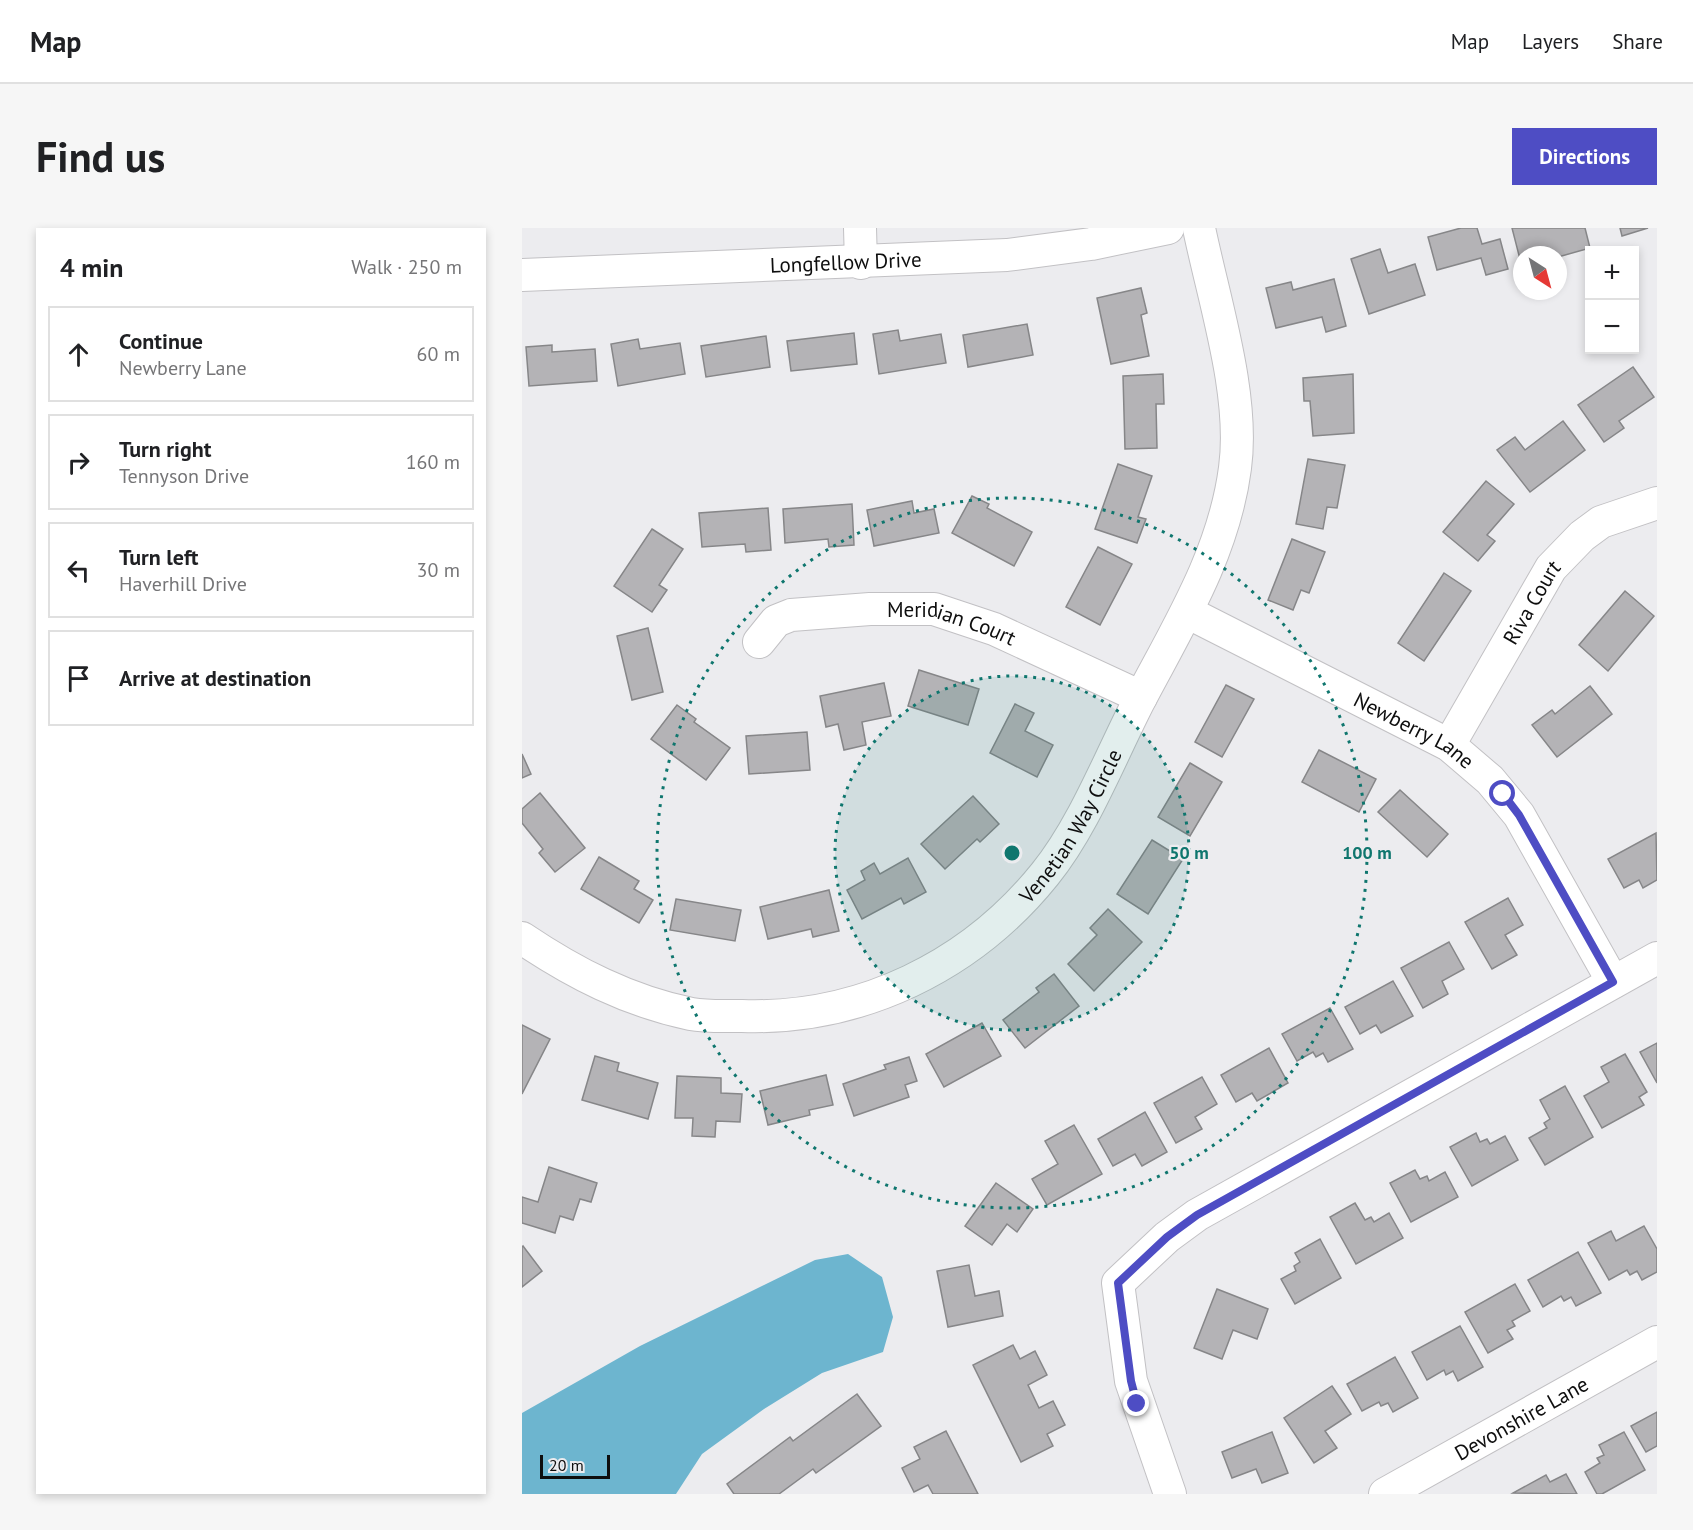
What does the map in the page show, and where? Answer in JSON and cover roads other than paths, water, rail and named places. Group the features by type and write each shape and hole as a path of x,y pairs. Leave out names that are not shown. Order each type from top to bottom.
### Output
{"street":[{"path":"860,228 861,262"},
{"name":"Longfellow Drive","path":"522,275 1007,255 1091,244 1168,228"},
{"name":"Venetian Way Circle","path":"522,938 569,969 601,985 693,1015 763,1017 802,1014 845,1006 880,995 918,979 954,958 991,930 1021,902 1067,843 1187,612 1220,536 1235,467 1236,395 1198,228"},
{"name":"Riva Court","path":"1449,745 1551,568 1582,536 1601,522 1657,503"},
{"name":"Meridian Court","path":"759,642 776,621 791,615 860,610 934,609 994,629 1141,698"},
{"name":"Newberry Lane","path":"1187,612 1449,745 1490,780 1519,815 1613,982"},
{"path":"1170,1494 1131,1381 1118,1283 1167,1237 1197,1215 1657,958"},
{"name":"Devonshire Lane","path":"1385,1494 1657,1342"}],"water":[{"path":"848,1254 882,1277 893,1317 883,1352 822,1373 764,1409 702,1454 676,1494 522,1494 522,1413 640,1346 815,1260"}]}
